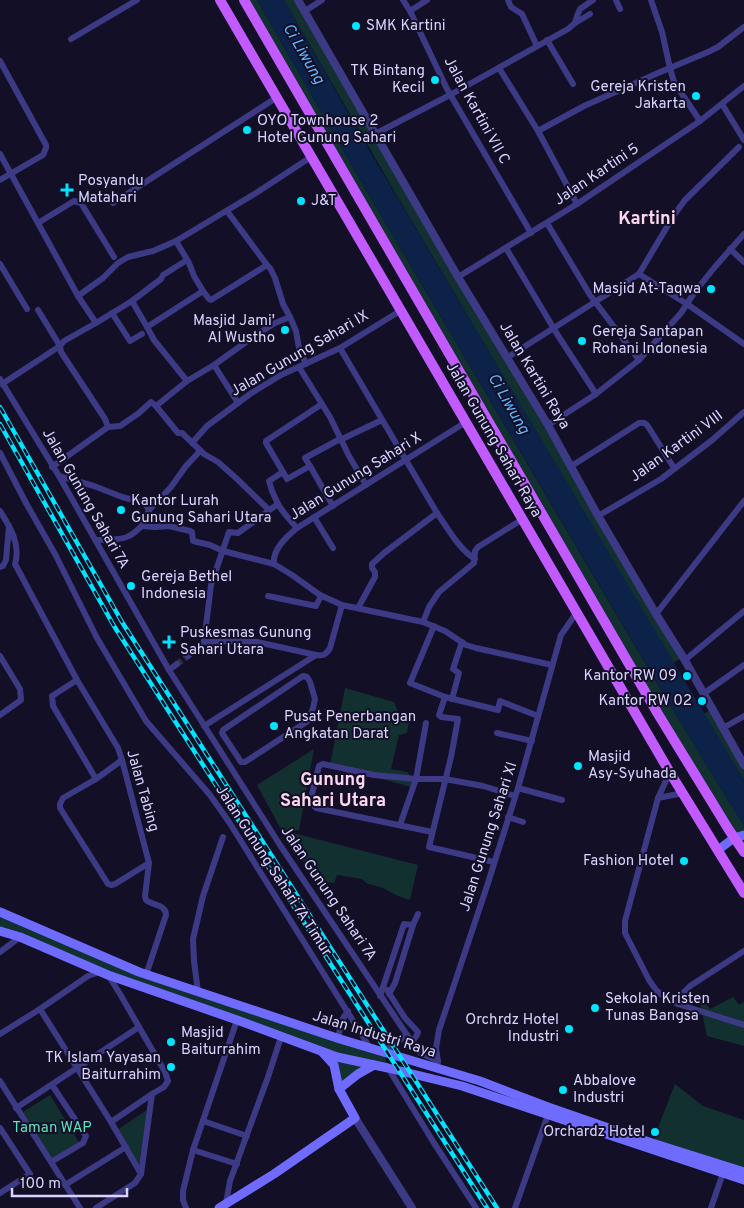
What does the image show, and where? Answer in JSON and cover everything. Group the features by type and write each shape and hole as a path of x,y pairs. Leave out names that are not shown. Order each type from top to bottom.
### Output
{"main road":[{"name":"Jalan Gunung Sahari Raya","path":"220,0 670,772 744,893"},
{"name":"Jalan Gunung Sahari Raya","path":"244,0 658,714 740,836 744,852"},
{"path":"643,724 658,714"},
{"path":"718,850 740,836"},
{"name":"Jalan Industri Raya","path":"0,912 146,975 339,1039 480,1082 597,1128 744,1180"},
{"name":"Jalan Industri Raya","path":"0,931 20,937 104,973 337,1057 462,1086 548,1115 652,1143 744,1172"},
{"path":"337,1057 339,1039"},
{"path":"222,1206 274,1174 355,1118 339,1090 334,1066 321,1051"},
{"path":"339,1090 358,1074 374,1065"}],"street":[{"path":"71,39 137,0"},
{"name":"Jalan Kartini Raya","path":"298,0 458,277 548,425 598,516 702,688 703,694 713,708 744,765"},
{"path":"305,11 322,0"},
{"name":"Jalan Kartini VII C","path":"403,0 450,96 530,233"},
{"path":"410,11 427,0"},
{"path":"508,0 511,6 522,14 537,46"},
{"path":"575,23 580,9 593,0"},
{"path":"616,0 620,9"},
{"path":"650,0 662,32 674,82 700,121"},
{"path":"375,134 450,96 568,29 590,14"},
{"path":"538,131 584,106 718,47 744,27"},
{"path":"547,40 573,84"},
{"path":"0,62 45,141 46,148 43,155 0,180"},
{"path":"499,68 538,131 577,204"},
{"name":"Jalan Kartini 5","path":"458,277 577,204 743,90"},
{"path":"113,203 276,98"},
{"path":"722,104 744,140"},
{"path":"508,357 639,274 685,200 739,147"},
{"path":"0,154 78,296 96,323"},
{"path":"78,296 104,278 115,265 128,257 154,251 176,241 311,157"},
{"path":"38,222 74,201 81,203 114,257"},
{"path":"227,211 270,268 283,304 296,331 299,348 306,364"},
{"path":"547,223 594,302 638,360"},
{"path":"548,425 596,394 638,360 680,313 714,268 744,234"},
{"path":"176,241 194,276 208,299 211,300 267,265"},
{"path":"506,248 596,394"},
{"path":"730,249 744,262"},
{"path":"1,382 60,346 64,341 132,301 161,279 163,275 187,260"},
{"path":"0,264 27,309"},
{"path":"639,274 687,304 744,344"},
{"path":"147,327 203,291"},
{"path":"132,301 154,340 187,381"},
{"path":"38,310 60,346 61,352 105,419 108,427"},
{"name":"Jalan Gunung Sahari IX","path":"192,443 207,426 250,394 281,376 340,348 400,311"},
{"path":"112,313 130,341 142,334"},
{"path":"156,406 187,381 214,365 252,337 290,316"},
{"path":"340,348 437,513 455,539 475,560"},
{"path":"214,365 238,403"},
{"path":"299,367 330,417 366,485"},
{"name":"Jalan Gunung Sahari 7A","path":"1,382 96,540 168,670 280,845 420,1053 438,1061"},
{"path":"52,466 108,427 120,426 151,402 178,433 182,433 200,450 218,462 269,510"},
{"path":"310,466 287,479 266,440 322,404"},
{"name":"Jalan Kartini VIII","path":"598,516 661,479 711,441 744,412"},
{"path":"333,506 305,458 340,439 382,420"},
{"name":"Jalan Gunung Sahari X","path":"274,564 274,559 283,540 297,528 466,422"},
{"path":"570,467 639,422 643,422 674,468"},
{"path":"96,540 123,539 133,534 142,526 149,510 171,487 200,450"},
{"name":"Jalan Gunung Sahari 7A Timur","path":"0,453 55,554 97,638 146,721 210,794 370,1048"},
{"path":"283,472 269,482 283,514 297,528"},
{"path":"58,476 142,502 149,510"},
{"path":"204,642 211,585 230,532 238,533 278,504"},
{"path":"656,614 742,507"},
{"name":"Jalan Tabing","path":"0,510 14,535 17,545 15,564 77,680 118,748 122,760 149,863 146,900 163,907 166,911 146,975"},
{"path":"358,608 375,578 372,564 437,513"},
{"path":"314,517 333,548"},
{"path":"422,622 429,607 445,585 474,563 475,551 481,544 523,520"},
{"path":"0,567 3,566 6,560 9,525"},
{"path":"142,526 169,526 190,531 192,532 192,541 210,545 223,552 274,564 321,596 342,605 422,622 445,631 476,648 552,665"},
{"path":"6,560 15,564"},
{"path":"268,596 316,606 321,596"},
{"path":"188,656 204,642 236,640 257,642 323,656 330,648 342,605"},
{"path":"685,660 744,611"},
{"name":"Jalan Gunung Sahari XI","path":"438,1061 436,1048 439,1030 518,788 561,635 577,612"},
{"path":"434,626 410,683 449,698 498,710 500,701 538,716"},
{"path":"462,642 452,669 459,673 440,715 441,717 458,719 458,725 429,847 494,862"},
{"path":"204,726 316,655"},
{"path":"0,656 20,689 21,695 21,700 0,715"},
{"path":"168,670 177,664"},
{"path":"703,694 744,665"},
{"path":"303,676 307,678 315,699 308,720 245,762 241,762 231,747 222,733 223,730 303,676"},
{"path":"77,680 52,696 53,706 96,779"},
{"path":"723,728 744,716"},
{"path":"400,825 416,779 426,723"},
{"path":"497,733 532,741"},
{"path":"221,753 231,747"},
{"path":"122,760 96,779 63,798 60,808 108,884 115,884 149,863"},
{"path":"432,832 314,807 311,803 311,798 318,766 325,764 374,775 416,779 445,779 483,786 515,796"},
{"path":"670,772 658,798 625,921 625,933 649,980 664,997 678,1004 744,1025"},
{"path":"518,788 562,800"},
{"path":"658,798 683,793"},
{"path":"508,817 523,822"},
{"path":"198,992 193,940 203,896 223,838"},
{"path":"389,994 395,983 418,914"},
{"path":"380,996 404,924 413,925"},
{"path":"0,952 20,937"},
{"path":"678,1004 682,994 690,986 744,951"},
{"path":"0,1034 88,976 104,973 139,1027 168,1077 164,1087 111,1122"},
{"path":"384,985 405,1018 418,1032 412,1042"},
{"path":"40,1009 111,1122 141,1174"},
{"path":"339,1039 342,1020 348,1011"},
{"path":"398,1022 405,1018"},
{"path":"186,1208 183,1200 183,1191 194,1150 237,1020"},
{"path":"16,1108 139,1027"},
{"path":"383,1052 407,1035"},
{"path":"222,1206 281,1037"},
{"path":"438,1061 444,1071"},
{"path":"388,1068 476,1208"},
{"path":"0,1082 80,1208"},
{"path":"51,1162 83,1143 86,1136 52,1085"},
{"path":"96,1208 135,1183 141,1174 152,1094"},
{"path":"515,1208 548,1115"},
{"path":"355,1118 412,1208"},
{"path":"203,1121 247,1136"},
{"path":"0,1128 30,1174 0,1193"},
{"path":"65,1185 126,1147"},
{"path":"194,1150 237,1164"},
{"path":"711,1208 723,1173"}],"green space":[{"path":"244,0 257,0 359,178 567,531 744,826 744,852"},
{"path":"284,0 298,0 682,658 673,663 404,208"},
{"path":"345,688 394,702 397,709 395,717 409,722 407,733 399,735 391,769 407,772 414,780 411,787 330,765"},
{"path":"712,709 744,765 744,780 703,714"},
{"path":"314,749 299,830 283,833 257,785"},
{"path":"293,833 418,865 410,900 366,883 362,879 337,875 334,883 318,881 289,843"},
{"path":"0,912 100,955 384,1053 388,1068 375,1065 339,1089 335,1068 321,1051 0,931"},
{"path":"733,997 739,1005 744,1002 744,1046 707,1036 700,1004 706,1004 710,1009"},
{"path":"675,1084 703,1106 744,1120 744,1173 652,1143"},
{"name":"Taman WAP","path":"50,1095 80,1144 53,1160 23,1112"},
{"path":"147,1110 139,1165 117,1130"}],"water":[{"name":"Ci Liwung","path":"257,0 284,0 372,155 744,780 744,826 679,720 359,178"}],"tunnel":[{"path":"177,664 188,656"}],"railway":[{"path":"0,407 122,622 497,1208"},
{"path":"0,424 114,626 487,1208"}],"place":[{"name":"SMK Kartini","path":"356,26"},
{"name":"TK Bintang Kecil","path":"435,80"},
{"name":"Gereja Kristen Jakarta","path":"696,96"},
{"name":"OYO Townhouse 2 Hotel Gunung Sahari","path":"247,130"},
{"name":"Posyandu Matahari","path":"67,190"},
{"name":"J&T","path":"301,201"},
{"name":"Masjid At-Taqwa","path":"711,289"},
{"name":"Masjid Jami' Al Wustho","path":"285,330"},
{"name":"Gereja Santapan Rohani Indonesia","path":"582,341"},
{"name":"Kantor Lurah Gunung Sahari Utara","path":"121,510"},
{"name":"Gereja Bethel Indonesia","path":"131,586"},
{"name":"Puskesmas Gunung Sahari Utara","path":"169,642"},
{"name":"Kantor RW 09","path":"687,676"},
{"name":"Kantor RW 02","path":"702,701"},
{"name":"Pusat Penerbangan Angkatan Darat","path":"274,726"},
{"name":"Masjid Asy-Syuhada","path":"578,766"},
{"name":"Fashion Hotel","path":"684,861"},
{"name":"Sekolah Kristen Tunas Bangsa","path":"595,1008"},
{"name":"Orchrdz Hotel Industri","path":"569,1029"},
{"name":"Masjid Baiturrahim","path":"171,1042"},
{"name":"TK Islam Yayasan Baiturrahim","path":"171,1067"},
{"name":"Abbalove Industri","path":"563,1090"},
{"name":"Orchardz Hotel","path":"655,1132"}],"district":[{"name":"Kartini","path":"647,219"},
{"name":"Gunung Sahari Utara","path":"333,790"}]}
